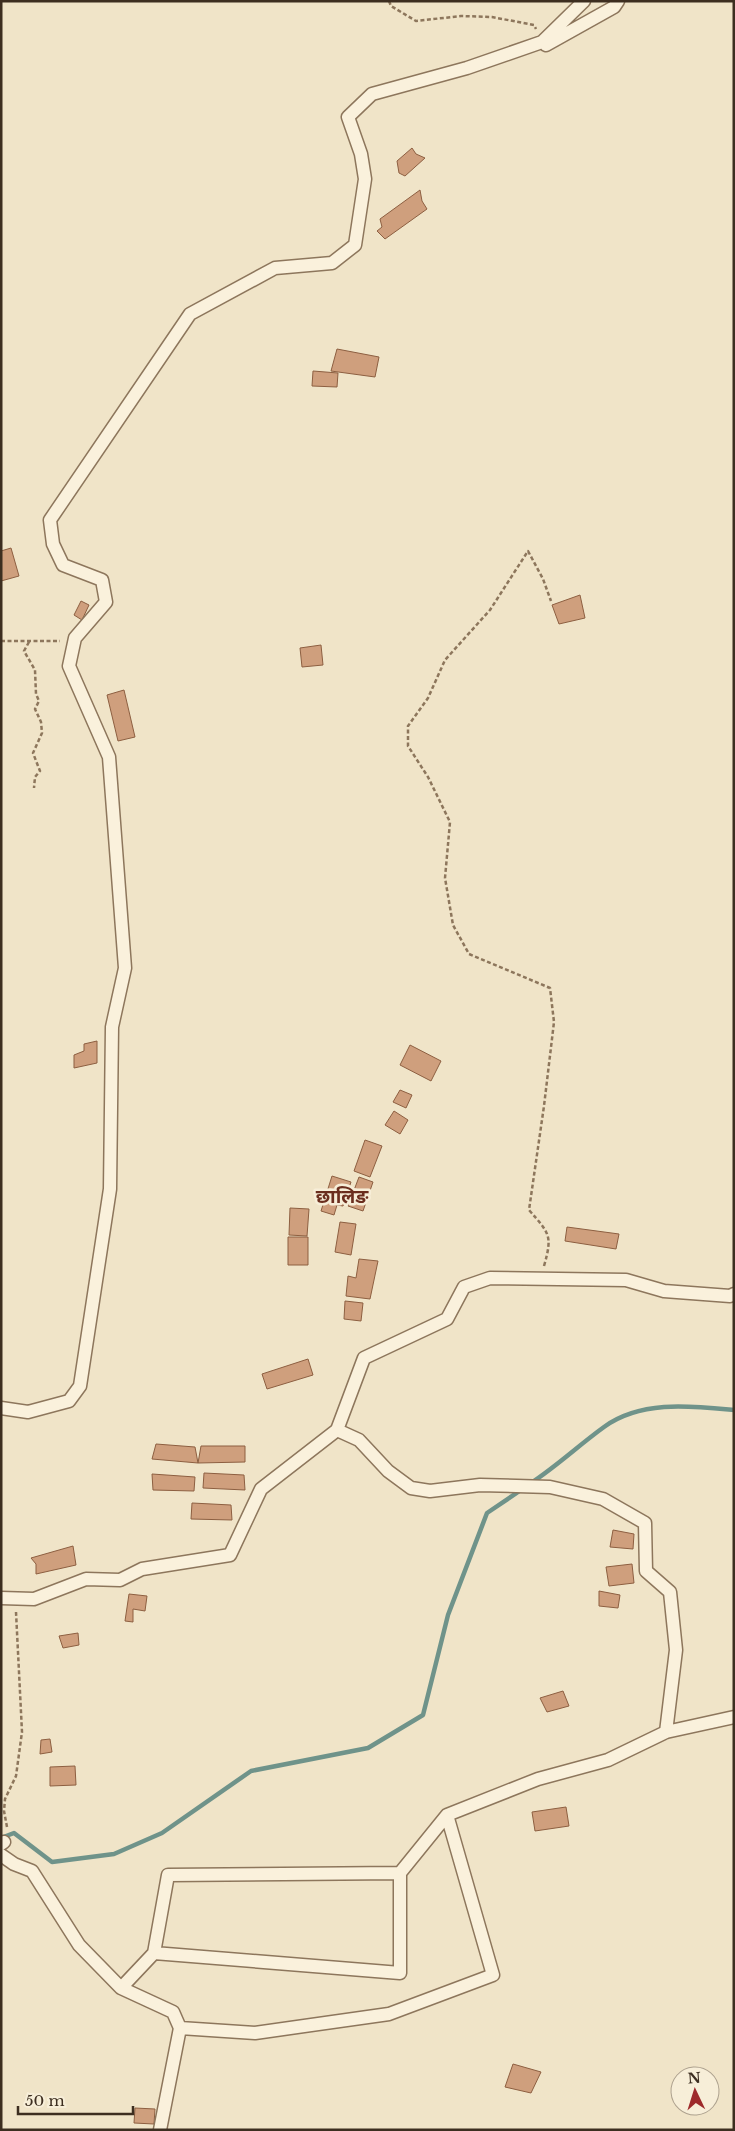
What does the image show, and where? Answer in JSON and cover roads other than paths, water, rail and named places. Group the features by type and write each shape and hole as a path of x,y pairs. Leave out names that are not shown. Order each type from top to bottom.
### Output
{"street":[{"path":"1,1408 28,1412 69,1401 80,1386 110,1189 112,1027 124,968 109,757 69,666 75,638 106,602 102,580 63,565 53,544 50,520 190,314 276,268 332,263 355,245 365,179 361,154 348,117 372,94 467,68 542,42 584,1"},
{"path":"542,42 546,45 614,7 618,1"},
{"path":"1,1598 34,1599 86,1579 120,1580 142,1569 230,1554 261,1489 336,1430 364,1358 447,1319 464,1287 490,1278 626,1280 664,1291 730,1296 734,1294"},
{"path":"336,1430 359,1440 388,1471 411,1488 430,1491 480,1485 550,1487 603,1499 645,1523 646,1571 670,1592 676,1650 666,1732"},
{"path":"154,1953 400,1973 400,1873 447,1816 538,1779 608,1760 666,1732 734,1717"},
{"path":"180,2028 255,2033 389,2014 493,1975 447,1816"},
{"path":"2,1847 14,1864 32,1871 79,1944 121,1988 174,2012 180,2028 160,2130"},
{"path":"121,1988 154,1953 168,1875 400,1873"}],"waterway":[{"path":"531,1483 604,1427 618,1418 634,1412 667,1407 701,1407 734,1410"},
{"path":"1,1838 14,1833 52,1862 114,1854 162,1833 251,1771 368,1748 423,1715 448,1615 487,1513 521,1490"}],"district":[{"name":"छालिङ","path":"342,1196"}]}
